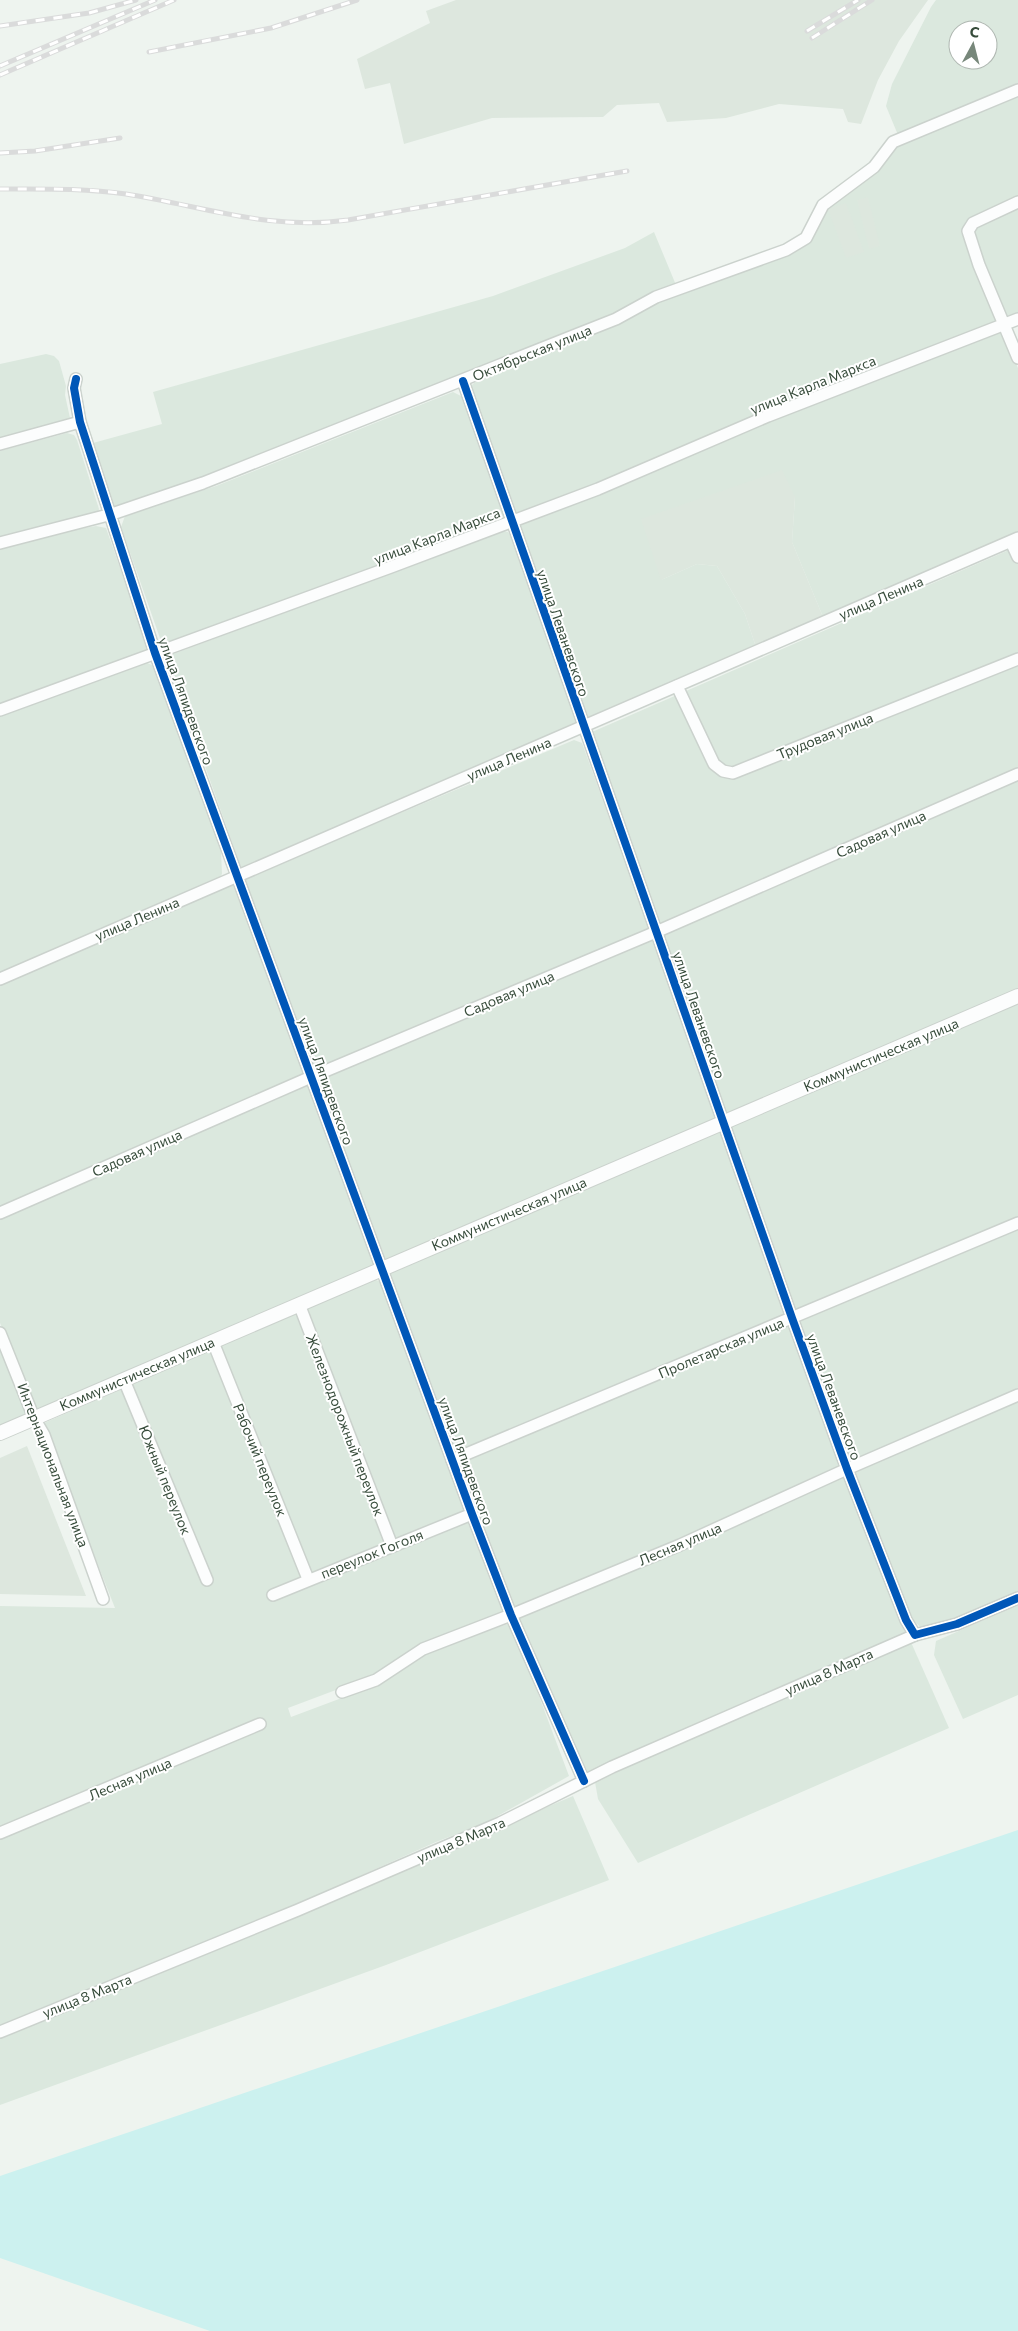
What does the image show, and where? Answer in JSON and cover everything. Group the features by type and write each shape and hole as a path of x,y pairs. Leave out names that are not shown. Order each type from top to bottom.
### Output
{"street":[{"name":"Октябрьская улица","path":"0,543 112,514 203,483 463,381 616,318 656,297 786,250 806,238 823,205 874,167 894,142 1018,90"},
{"path":"1018,202 973,222 969,227 968,235 1018,358"},
{"name":"улица Карла Маркса","path":"0,710 598,489 768,416 1018,319"},
{"name":"улица Ляпидевского","path":"76,379 75,397 80,422 112,514 155,653 472,1514 511,1615 584,1781"},
{"name":"улица Леваневского","path":"463,381 510,521 846,1469 906,1620 915,1635"},
{"path":"0,444 80,422"},
{"path":"1014,540 1018,557"},
{"name":"улица Ленина","path":"0,979 1014,540"},
{"name":"Трудовая улица","path":"677,686 714,764 723,771 734,773 1018,659"},
{"name":"Садовая улица","path":"0,1213 311,1077 656,932 1018,774"},
{"name":"Коммунистическая улица","path":"0,1433 1018,996"},
{"name":"Пролетарская улица","path":"452,1460 1018,1223"},
{"name":"Железнодорожный переулок","path":"299,1304 392,1546"},
{"name":"Интернациональная улица","path":"0,1333 34,1418 47,1444 103,1599"},
{"name":"Рабочий переулок","path":"213,1342 308,1579"},
{"name":"Южный переулок","path":"124,1380 207,1580"},
{"name":"Лесная улица","path":"342,1692 376,1680 422,1649 511,1615 680,1545 846,1469 1018,1395"},
{"name":"переулок Гоголя","path":"273,1595 308,1579 472,1514"},
{"path":"915,1635 934,1632 1018,1598"},
{"name":"улица 8 Марта","path":"0,2032 298,1910 522,1813 584,1781 915,1635"},
{"name":"Лесная улица","path":"0,1833 260,1724"}],"shaded area":[{"path":"456,0 928,0 899,41 878,80 861,124 848,122 843,109 779,104 726,118 667,122 659,103 617,105 603,117 492,118 404,144 390,83 365,89 357,59 430,23 426,11"},
{"path":"936,0 1018,0 1018,85 898,135 886,106 892,84"},
{"path":"1018,95 1018,198 966,221 961,232 997,322 597,487 513,516 470,387 474,383 619,323 644,307 787,252 825,208 896,147"},
{"path":"868,197 880,246 869,249 857,200"},
{"path":"846,203 864,252 846,258 828,209"},
{"path":"1018,207 1018,314 1004,320 972,230"},
{"path":"654,232 676,285 615,316 203,479 115,509 93,443 162,424 153,392 493,296 625,248"},
{"path":"1001,330 1018,368 1018,533 823,617 792,542 795,497 661,580 697,564 717,566 745,614 756,647 586,719 519,525 521,523 758,425"},
{"path":"46,354 54,356 59,361 66,386 65,395 70,418 0,438 0,364"},
{"path":"453,392 463,397 503,515 501,520 168,644 161,641 121,527 125,516 216,486"},
{"path":"67,433 74,435 77,440 99,509 98,513 0,539 0,451"},
{"path":"782,470 795,497 792,542 823,617 756,647 745,614 717,566 697,564 661,580 641,519"},
{"path":"96,526 106,528 149,650 0,705 0,548 57,533"},
{"path":"502,531 508,532 510,535 576,718 576,724 245,868 241,867 167,660 168,656"},
{"path":"1018,546 1018,774 660,925 590,734"},
{"path":"145,662 154,666 221,851 222,874 219,878 0,974 0,715"},
{"path":"574,740 582,743 650,930 321,1070 314,1070 244,879"},
{"path":"1018,780 1018,992 727,1114 661,935"},
{"path":"231,885 236,887 304,1074 0,1208 0,985"},
{"path":"653,938 716,1119 384,1261 316,1079"},
{"path":"1018,1002 1018,1221 794,1311 731,1125"},
{"path":"304,1084 309,1084 374,1261 371,1268 37,1410 0,1323 0,1217"},
{"path":"718,1130 722,1131 786,1315 455,1456 390,1272"},
{"path":"1018,1226 1018,1392 849,1462 798,1324 798,1319"},
{"path":"373,1279 382,1282 505,1607 504,1614 373,1676 288,1708 291,1717 379,1684 425,1652 508,1624 513,1627 569,1776 487,1822 436,1842 353,1879 356,1888 573,1796 609,1880 386,1965 0,2105 0,1606 115,1608 44,1428 44,1423"},
{"path":"785,1325 789,1325 840,1462 840,1468 524,1607 514,1607 457,1462"},
{"path":"0,1341 27,1415 0,1430"},
{"path":"1018,1398 1018,1591 936,1626 923,1629 911,1619 853,1473"},
{"path":"27,1446 86,1596 0,1594 0,1458"},
{"path":"844,1476 906,1634 589,1775 519,1622 520,1616 684,1549"},
{"path":"1018,1605 1018,1695 963,1719 934,1655 936,1641"},
{"path":"910,1640 949,1728 638,1863 598,1799 595,1782"},
{"path":"1018,1830 1018,2331 210,2331 0,2258 0,2176"}],"railway":[{"path":"0,26 89,13 136,0"},
{"path":"0,66 155,0"},
{"path":"0,75 174,0"},
{"path":"149,52 271,28 357,0"},
{"path":"807,31 858,0"},
{"path":"812,38 872,0"},
{"path":"0,153 35,151 120,138"},
{"path":"0,189 63,189 110,192 236,216 263,220 319,223 348,220 627,171"}],"cycle path":[{"path":"76,379 74,388 80,422 155,653 472,1514 511,1615 584,1781"},
{"path":"463,381 792,1318 847,1469 906,1620 915,1635 957,1624 1018,1598"}]}
